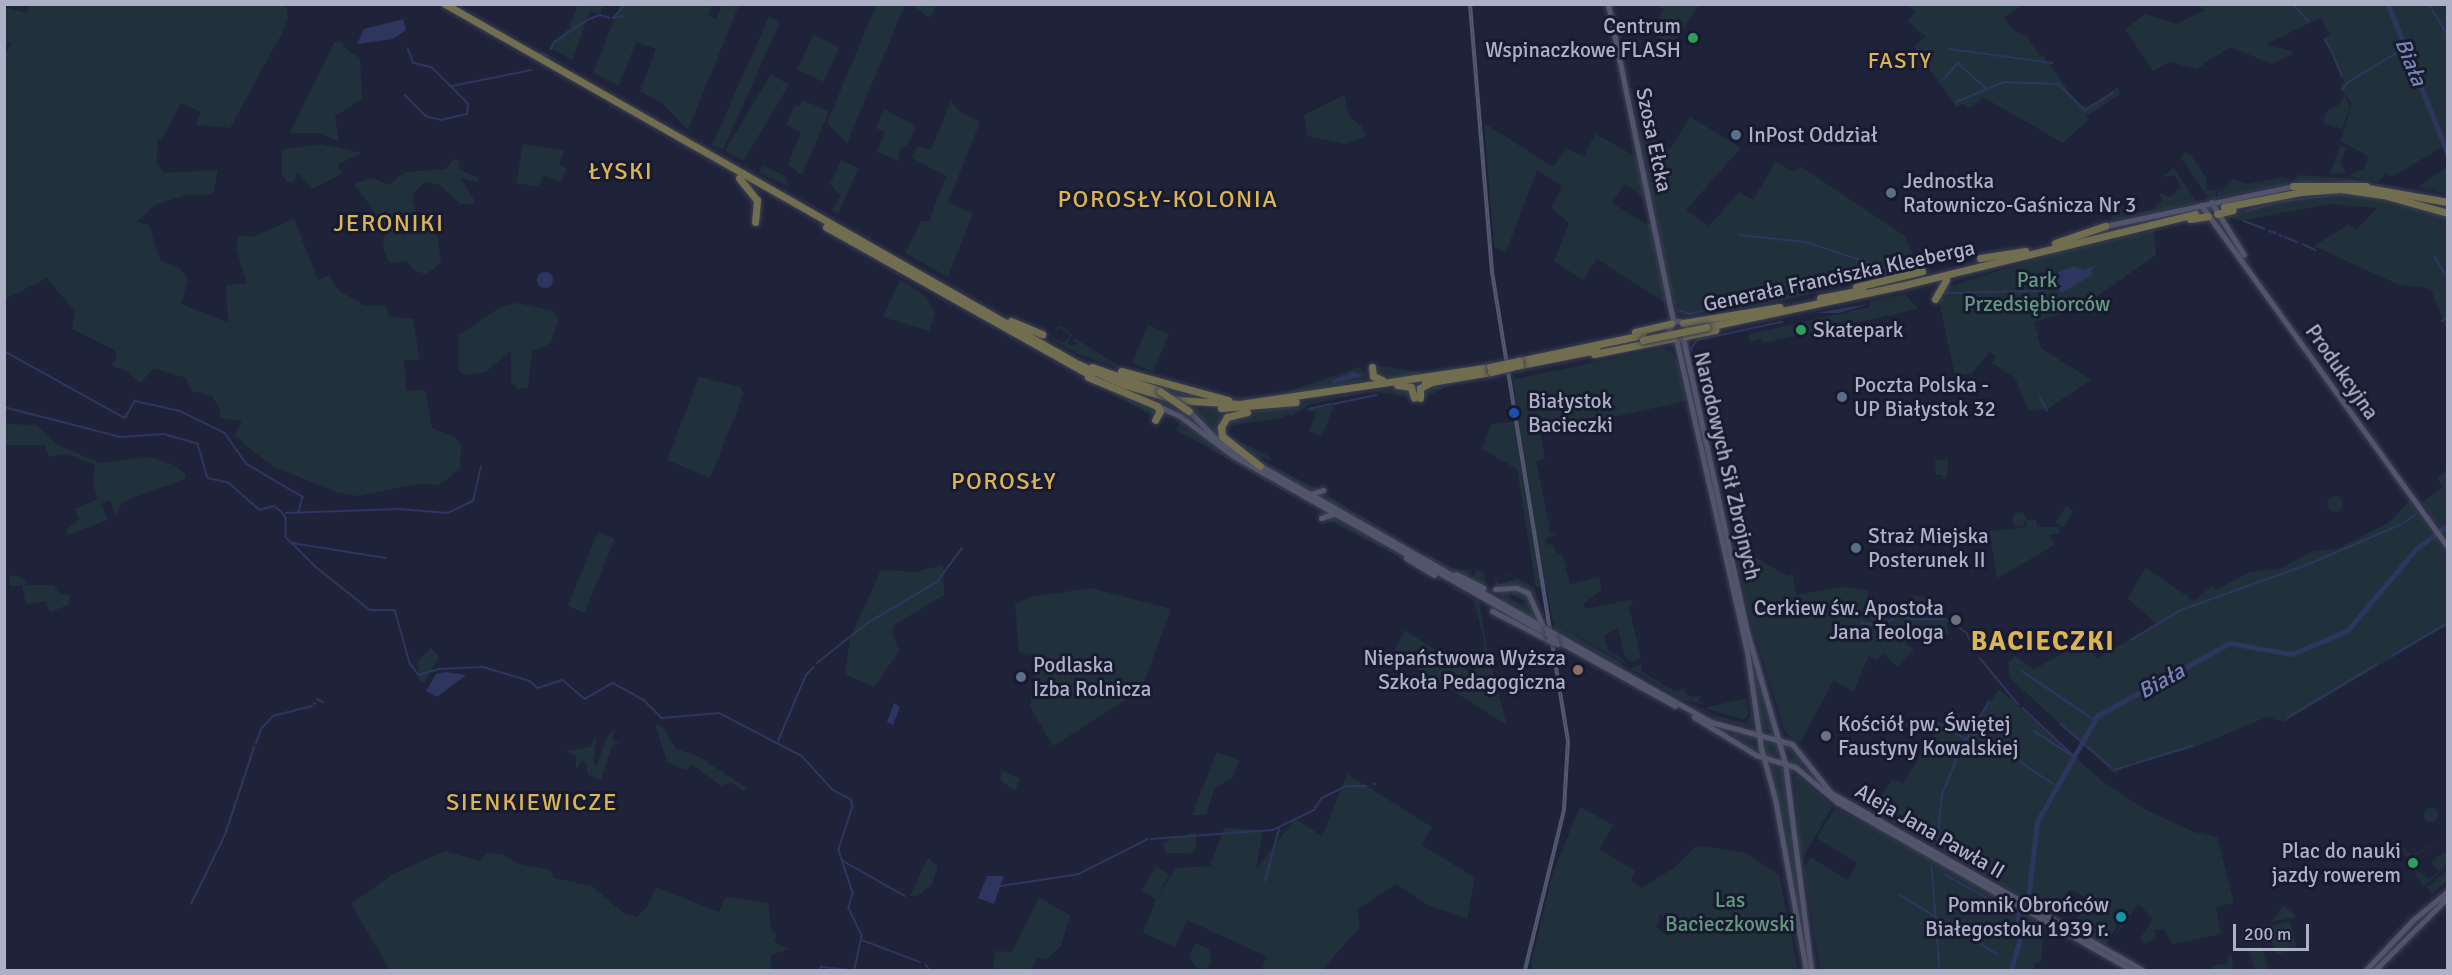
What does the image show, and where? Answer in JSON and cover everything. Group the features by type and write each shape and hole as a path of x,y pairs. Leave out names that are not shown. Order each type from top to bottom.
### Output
{"highway":[{"path":"445,4 956,295 1099,383 1152,404 1160,409 1155,420"},
{"path":"673,135 739,178 1032,340"},
{"path":"739,178 757,200 755,222"},
{"path":"2293,186 2338,183 2448,202"},
{"path":"2371,187 2304,188 2223,205 2321,190 2383,195 2448,213"},
{"path":"2217,214 2328,193 2383,195"},
{"name":"Generała Franciszka Kleeberga","path":"1490,369 1784,308 1835,300 1959,270 2055,243 2195,212 2065,245 2026,252"},
{"path":"2065,245 2208,216"},
{"path":"2055,243 2105,226"},
{"path":"1980,258 2026,252"},
{"path":"1934,285 2026,252"},
{"path":"1817,299 1922,271"},
{"path":"1935,298 1946,280"},
{"name":"Generała Franciszka Kleeberga","path":"1784,308 1817,299 1900,284"},
{"path":"1835,300 1923,286"},
{"path":"956,295 1042,334"},
{"path":"1564,354 1677,323 1784,308"},
{"path":"1564,354 1679,338 1784,308"},
{"path":"1050,351 1160,392 1189,411"},
{"path":"1060,353 1113,381 1166,398 1210,403 1261,402 1352,386 1435,382"},
{"path":"1071,365 1112,386 1168,403 1218,408 1270,406"},
{"path":"1352,386 1366,380 1369,368 1377,379 1411,387 1417,398 1421,387 1490,369"},
{"path":"1260,466 1227,443 1221,427 1230,415 1395,383 1490,369"},
{"path":"1121,371 1214,398 1261,402"}],"main road":[{"name":"Szosa Ełcka","path":"1608,4 1677,323"},
{"path":"2105,226 2293,186"},
{"name":"Produkcyjna","path":"2211,202 2245,261"},
{"name":"Produkcyjna","path":"2201,205 2245,261 2448,548"},
{"path":"2208,216 2217,214"},
{"path":"1677,323 1679,338"},
{"path":"1677,323 1679,338"},
{"name":"Narodowych Sił Zbrojnych","path":"1679,338 1752,652 1785,762 1811,970"},
{"path":"1152,404 1180,416 1221,448 1388,544 1482,603"},
{"path":"1189,411 1222,444 1480,591 1502,607 1566,645 1623,674 1763,758"},
{"path":"1307,493 1316,495 1323,490 1327,504"},
{"path":"1316,503 1322,511 1321,518 1327,514 1337,515"},
{"name":"Narodowych Sił Zbrojnych","path":"1724,534 1747,651 1763,758 1775,800 1806,970"},
{"name":"Produkcyjna","path":"2441,537 2448,543"},
{"path":"1388,544 1480,591"},
{"path":"1414,554 1429,565"},
{"path":"1495,589 1517,588 1528,593 1546,633"},
{"path":"1492,611 1546,633"},
{"path":"1556,639 1696,715 1733,729 1780,740"},
{"path":"1726,737 1733,735 1733,729"},
{"name":"Aleja Jana Pawła II","path":"1780,740 1796,747 1831,793 2131,970"},
{"name":"Aleja Jana Pawła II","path":"1763,758 1785,762 1798,768 1822,793 1936,856"},
{"path":"1787,773 1808,765"},
{"path":"2366,970 2392,941 2448,891"},
{"path":"2375,970 2448,897"},
{"name":"Aleja Jana Pawła II","path":"2083,940 2141,970"},
{"path":"2392,941 2397,946"},
{"path":"2377,958 2381,963"}],"green space":[{"path":"31,4 286,5 288,18 281,35 230,128 196,125 201,112 181,103 162,139 158,140 156,163 164,173 218,170 213,194 186,195 155,205 136,222 149,225 160,260 181,269 188,280 181,304 228,322 226,285 247,283 236,248 239,235 253,237 294,219 318,280 329,275 339,291 364,305 386,306 389,317 413,319 420,360 404,360 406,391 425,390 432,428 455,437 461,446 460,469 439,485 423,483 357,496 337,492 272,466 235,436 242,421 219,418 221,412 212,396 192,391 186,378 154,368 140,383 127,371 112,366 117,355 114,350 72,329 75,312 47,278 5,299 4,56 12,43 5,41 5,8 27,13"},
{"path":"578,5 603,5 600,14 590,11 572,60 549,47 569,28"},
{"path":"620,5 712,5 708,15 716,19 722,5 739,5 688,130 662,103 640,91 656,49 636,42 619,86 593,73"},
{"path":"876,5 905,5 847,143 827,123"},
{"path":"912,5 936,5 930,18"},
{"path":"1657,5 1699,5 1672,45 1649,32 1664,9"},
{"path":"1906,5 2022,5 2004,18 2011,28 2027,37 2040,56 2043,55 2079,106 2088,107 2118,87 2120,94 2085,117 2089,119 2063,143 1983,97 1969,108 1963,104 1956,107 1914,46 1926,37 1907,21 1916,11"},
{"path":"2195,5 2447,5 2447,159 2442,147 2392,177 2386,174 2377,182 2349,176 2365,168 2368,156 2341,141 2352,103 2340,89 2344,81 2324,39 2330,34 2320,18 2266,44 2295,52 2272,64 2230,47 2196,69 2170,62 2153,71 2125,29 2145,14 2177,24 2205,10"},
{"path":"769,17 780,22 723,150 712,145"},
{"path":"813,35 839,47 823,82 797,69"},
{"path":"334,42 342,42 347,50 360,58 362,99 335,116 339,142 320,133 290,133"},
{"path":"771,74 789,85 743,161 725,150"},
{"path":"1344,95 1349,116 1362,127 1365,136 1345,144 1308,136 1304,115"},
{"path":"2344,96 2350,107 2342,129 2323,123 2326,112 2341,103"},
{"path":"802,100 829,111 802,175 788,165 801,132 786,125 795,106 799,107"},
{"path":"951,101 959,111 980,122 948,202 973,214 948,277 905,253 921,221 929,221 946,176 912,158 917,146 931,150"},
{"path":"884,109 916,126 908,144 901,148 898,156 902,162 877,152 885,132 876,128"},
{"path":"1690,117 1741,148 1686,210 1709,226 1739,192 1753,200 1776,161 1793,172 1800,166 1905,236 1918,266 1783,301 1683,316 1677,312 1669,282 1636,129 1670,149"},
{"path":"1484,123 1553,167 1566,148 1584,157 1595,134 1637,157 1647,199 1624,184 1612,203 1647,225 1653,223 1668,299 1664,302 1597,259 1583,280 1554,261 1569,223 1551,208 1562,186 1537,170 1506,252 1494,247"},
{"path":"321,144 362,153 337,165 342,174 312,189 298,172 293,182 287,182 282,175 282,150"},
{"path":"523,144 564,151 559,165 566,168 561,182 542,175 539,187 516,183"},
{"path":"2340,146 2347,148 2340,163 2346,173 2330,174"},
{"path":"2184,153 2190,154 2206,177 2206,189 2214,191 2224,187 2232,178 2228,185 2216,192 2216,199 2208,197 2181,158"},
{"path":"454,159 459,161 460,170 479,178 478,182 461,178 474,200 473,204 460,204 440,185 426,182 414,192 412,202 419,220 438,237 441,263 426,274 415,271 407,261 389,263 383,247 386,227 354,184 373,178 389,185 405,172 445,169"},
{"path":"841,160 858,168 838,214 832,210 841,196 830,184"},
{"path":"762,166 786,176 789,187 759,173"},
{"path":"2447,167 2447,194 2418,187 2421,185"},
{"path":"2174,168 2197,203 2113,220 2111,218 2127,201 2134,210 2124,205 2121,210 2126,215 2152,210 2162,201 2159,193 2170,197 2181,188 2175,175 2162,177"},
{"path":"2299,175 2345,178 2423,192 2328,180 2300,183 2295,180"},
{"path":"2284,177 2289,179 2287,184 2217,198 2218,192 2228,187 2233,179 2248,184"},
{"path":"2345,192 2380,197 2447,215 2447,330 2431,289 2397,284 2314,246 2349,224 2356,230 2377,208 2329,204 2240,221 2223,215 2280,201"},
{"name":"Park Przedsiębiorców","path":"2154,230 2156,255 2080,308 2034,322 2041,348 2091,380 2047,409 2029,411 2015,378 1992,363 1996,356 1989,352 1972,373 1955,375 1939,301 1945,288 2055,253"},
{"path":"900,280 926,296 935,314 929,331 883,317"},
{"path":"1905,294 1918,309 1762,343 1761,339 1750,342 1749,334 1870,307 1870,301"},
{"path":"517,303 554,311 558,320 551,343 532,351 528,388 518,389 511,382 511,350 486,372 465,375 459,371 459,335 502,306"},
{"path":"1148,325 1169,334 1153,372 1132,363"},
{"path":"1058,326 1063,327 1072,335 1067,343 1071,346 1078,343 1072,341 1075,338 1120,367 1223,396 1248,398 1283,393 1360,367 1367,375 1362,381 1284,396 1255,400 1223,398 1109,365 1076,353 1052,339 1053,333 1053,337 1064,343 1070,336 1061,328 1055,332"},
{"path":"1663,348 1672,352 1678,363 1686,401 1540,433 1545,458 1536,461 1551,534 1558,534 1546,538 1547,545 1553,544 1555,551 1563,557 1570,584 1599,577 1602,590 1584,603 1585,609 1634,599 1629,608 1641,658 1633,662 1625,657 1618,628 1604,636 1608,650 1621,658 1625,665 1623,662 1556,624 1622,663 1621,666 1554,628 1546,585 1536,587 1517,469 1482,449 1491,424 1519,421 1511,372 1515,379"},
{"path":"1044,354 1104,388 1157,407 1155,416 1150,415"},
{"path":"1486,365 1430,375 1382,379 1374,375 1374,367 1379,366 1430,373"},
{"path":"1489,374 1466,382 1453,383 1425,398 1420,392 1425,386"},
{"path":"699,377 740,387 744,393 710,478 667,460"},
{"path":"1153,382 1220,400 1179,398"},
{"path":"1409,388 1411,398 1373,391 1310,404 1291,417 1288,414 1283,418 1227,426 1229,436 1272,458 1269,461 1262,456 1260,460 1317,489 1312,492 1254,459 1224,435 1224,424 1234,415 1370,391"},
{"path":"1147,399 1178,406 1221,445 1479,593 1222,447 1190,421"},
{"path":"1334,405 1322,436 1309,432 1316,412 1304,411"},
{"path":"1191,408 1245,410 1222,420 1226,445"},
{"path":"1161,410 1169,411 1181,419 1168,413 1159,420"},
{"path":"1182,420 1224,452 1321,512 1176,430"},
{"path":"5,424 36,425 58,445 100,463 149,457 172,464 186,474 185,479 122,502 116,516 110,500 102,503 107,520 66,536 68,528 79,519 74,509 98,499 93,484 95,465 68,454 49,457 45,445 5,445"},
{"path":"1948,459 1947,479 1943,479 1942,475 1936,475 1935,460"},
{"path":"2447,470 2447,538 2422,502 2443,487 2437,478"},
{"path":"1327,495 1404,542 1412,549 1326,500"},
{"path":"2335,496 2343,504 2335,512 2327,504"},
{"path":"2409,501 2447,554 2447,625 2284,722 2267,717 2192,748 2131,763 2115,774 2010,678 2008,663 2015,656 2034,669 2079,645 2098,658 2157,624 2127,598 2146,568 2194,601 2211,587 2216,590 2250,572 2280,569 2311,552 2339,548 2390,522"},
{"path":"2066,506 2074,511 2063,528 2055,523"},
{"path":"2019,512 2024,514 2026,519 2024,524 2019,526 2014,524 2012,519 2014,514"},
{"path":"1333,516 1388,547 1406,560 1326,519"},
{"path":"1725,517 1750,627 1776,711 1757,659"},
{"path":"2026,520 2036,520 2037,527 2059,527 2060,533 2049,535 2055,545 1997,578 1990,534 1974,533 2026,527"},
{"path":"598,532 615,539 585,613 568,606"},
{"path":"1734,546 1788,576 1793,574 1796,595 1842,587 1869,590 1865,609 1882,620 1895,614 1892,606 1904,609 1913,596 1926,597 1925,606 1946,622 1949,635 1932,627 1905,643 1914,650 1898,667 1883,654 1876,660 1869,656 1853,692 1834,680 1800,743 1785,732 1752,626"},
{"path":"1423,555 1428,555 1452,568 1473,571 1469,577 1472,579 1476,571 1484,572 1486,584 1478,585"},
{"path":"1728,555 1777,733 1761,728"},
{"path":"943,565 944,595 894,625 892,633 899,651 874,687 845,674 850,638 881,570 915,572"},
{"path":"1499,568 1535,588 1536,597 1522,586 1496,585 1494,578 1500,584 1516,579"},
{"path":"9,575 22,577 27,585 54,585 58,592 70,596 68,605 50,612 45,601 26,604 22,586 10,586"},
{"path":"1433,576 1479,602 1489,660 1484,656 1484,640 1474,601"},
{"path":"1091,588 1171,609 1141,690 1053,746 1030,707 1037,656 1019,652 1015,604 1032,597"},
{"path":"1518,589 1528,595 1542,625 1499,600 1502,591 1509,590 1511,599 1523,605 1525,601 1511,595 1512,590"},
{"path":"1404,630 1473,674 1481,648 1480,661 1492,669 1507,725 1394,654"},
{"path":"431,648 439,656 424,683 419,681 417,662"},
{"path":"1642,664 1641,671 1675,691 1683,689 1690,697 1702,696 1698,701 1706,705 1683,700 1630,668"},
{"path":"1748,684 1753,727 1720,719 1685,701 1720,717 1746,723 1751,715"},
{"path":"1999,689 2102,781 2146,810 2194,832 2217,837 2234,903 2216,907 2221,934 2173,944 2164,929 2154,930 2156,938 2146,943 2140,939 2153,918 2138,904 2116,935 2126,911 2118,908 2114,919 2118,924 2106,945 2073,926 2088,899 2070,889 2057,917 1873,810 1892,779 1903,783 1950,709 1975,725"},
{"path":"1746,698 1749,714 1744,720 1705,708"},
{"path":"655,724 662,726 676,749 698,756 748,789 744,791 730,782 722,786 692,765 686,770 667,762"},
{"path":"615,728 612,740 622,745 613,743 601,780 588,775 586,763 582,760 576,770 576,756 565,751 591,747 597,734 593,761 596,767 607,738"},
{"path":"1735,731 1752,735 1756,752 1732,737"},
{"path":"1769,741 1775,741 1780,749 1778,755 1769,757 1764,752 1764,746"},
{"path":"1787,745 1802,759 1804,764 1799,768 1792,764"},
{"path":"1217,752 1239,760 1233,777 1214,789 1206,815 1192,815"},
{"path":"1768,764 1784,769 1809,970 1777,800"},
{"path":"1002,771 1020,778 1015,791 1000,780"},
{"path":"1347,774 1432,827 1422,845 1475,878 1467,919 1428,905 1396,884 1357,910 1360,927 1322,970 1262,970 1266,956 1187,920 1175,947 1143,933 1156,899 1142,890 1156,866 1169,874 1158,896 1176,868 1210,866 1224,828 1263,830 1256,869 1295,819 1322,836"},
{"path":"1794,776 1799,776 1832,806 1801,862"},
{"name":"Las Bacieczkowski","path":"1580,807 1613,825 1600,849 1635,871 1631,880 1642,888 1675,867 1695,847 1702,846 1746,853 1779,875 1798,970 1533,970 1531,963 1553,873","holes":["1659,914 1676,931 1668,936 1655,927 1660,921"]},
{"path":"1835,808 1873,828 1860,818 1866,821 2044,923 2041,962 2033,963 2035,970 1820,970 1804,871 1810,857 1848,880 1857,863 1817,838"},
{"path":"2428,808 2434,808 2438,815 2434,822 2428,822 2424,818 2424,812"},
{"path":"1196,832 1196,847 1190,853 1165,853 1163,842"},
{"name":"Plac do nauki jazdy rowerem","path":"2440,839 2411,858 2417,871 2429,879 2447,866 2423,887 2398,842 2411,856"},
{"path":"445,851 479,861 487,853 502,854 516,863 550,870 554,878 592,886 623,913 637,917 647,907 656,887 719,912 726,897 768,903 772,932 777,934 774,942 789,949 771,955 771,970 390,970 351,904 393,874"},
{"path":"2447,851 2447,864 2438,871 2431,862"},
{"path":"928,858 938,866 932,885 917,896 910,896"},
{"path":"2447,871 2447,881 2432,894 2427,887"},
{"path":"1039,898 1070,915 1061,946 1046,960 1037,958 1031,970 993,970 996,951 1012,952"},
{"path":"2283,905 2297,917 2271,922 2276,916"},
{"path":"2290,921 2297,949 2276,954 2269,926"},
{"path":"1195,943 1209,949 1211,961 1207,970 1196,967 1189,957"},
{"path":"2261,946 2269,970 2254,969 2249,949"},
{"path":"2232,955 2233,970 2213,970 2212,966 2228,963 2227,956"}],"water":[{"path":"403,19 406,30 393,39 357,44 364,29"},
{"path":"2074,266 2084,270 2090,267 2093,274 2062,293 2054,284 2057,273"},
{"path":"542,272 548,272 553,280 551,286 542,288 537,283 537,277"},
{"path":"1869,304 1839,313 1816,313 1832,310"},
{"path":"1353,372 1363,376 1332,384 1331,381"},
{"path":"445,672 466,675 437,697 426,691 436,674"},
{"path":"894,703 900,707 893,725 887,722"},
{"path":"987,876 1004,876 994,904 978,898"}],"waterway":[{"path":"613,18 626,4"},
{"path":"2293,4 2309,22"},
{"name":"Biała","path":"2388,4 2448,153"},
{"path":"2433,10 2448,36"},
{"path":"551,49 554,42 589,19 600,15 610,18"},
{"path":"613,18 624,16"},
{"path":"2325,39 2331,50"},
{"path":"2350,81 2405,48"},
{"path":"405,95 426,116 441,120 467,114 468,104 432,68 413,63 408,49"},
{"path":"1949,49 2052,63"},
{"path":"2332,51 2342,76"},
{"path":"540,53 548,56"},
{"path":"1943,80 1958,63 1987,89"},
{"path":"452,86 531,70"},
{"path":"1956,102 2004,82 2057,84"},
{"path":"2342,90 2348,82"},
{"path":"2059,84 2085,110 2113,93"},
{"path":"2247,211 2278,202 2346,194"},
{"path":"2244,221 2265,229"},
{"path":"2269,231 2276,233"},
{"path":"1739,235 1806,242 1894,271"},
{"path":"2285,237 2297,242"},
{"path":"2303,244 2316,250"},
{"path":"2435,257 2448,278"},
{"path":"2089,270 2094,267"},
{"path":"1693,313 1758,299 1772,300 1896,271"},
{"path":"1947,293 2038,291 2055,286"},
{"path":"1678,310 1691,314"},
{"path":"2442,321 2448,317"},
{"path":"1691,349 1697,340 1782,322"},
{"path":"4,351 125,418 135,401 180,411 225,433 247,464 303,497 299,512"},
{"path":"1333,404 1377,395"},
{"path":"2040,397 2047,410"},
{"path":"1309,409 1330,404"},
{"path":"4,407 121,437 164,434 198,444 208,478 229,483 260,510 274,506 286,518 286,537 316,567 370,610 395,610 410,663 419,675 439,669 483,667 530,681 538,688 563,680 585,699 613,683 644,700 662,718 719,713 802,756 833,790 851,799 853,806 839,850 853,893 849,908 862,936 855,970"},
{"path":"286,513 399,509 448,513 473,501 481,467"},
{"path":"2404,523 2417,513"},
{"path":"2131,640 2181,610 2307,565 2402,524"},
{"name":"Biała","path":"2011,970 2019,942 2018,913 2029,891 2037,822 2097,716 2230,643 2292,654 2347,631 2416,549 2448,525"},
{"path":"292,543 386,558"},
{"path":"817,663 866,624 937,582 962,548"},
{"path":"1913,599 1933,617"},
{"path":"1885,624 1899,615 1912,619 1945,619 1967,633 1973,646"},
{"path":"1842,617 1846,618"},
{"path":"1862,623 1881,625"},
{"path":"2392,656 2448,623"},
{"path":"1980,658 2018,704"},
{"path":"2287,718 2376,665"},
{"path":"778,741 806,675 814,667"},
{"path":"2022,671 2095,720"},
{"path":"317,699 323,702"},
{"path":"1937,841 1942,795 1961,748 1989,702"},
{"path":"256,744 261,729 273,716 312,706"},
{"path":"2023,708 2074,756"},
{"path":"1906,724 1918,729 1936,722 1965,739"},
{"path":"2061,724 2111,767"},
{"path":"2034,731 2073,756"},
{"path":"1967,739 1978,734 2058,787"},
{"path":"2114,770 2192,746"},
{"path":"191,904 225,835 254,748"},
{"path":"1315,808 1322,798 1347,786 1366,786"},
{"path":"1151,839 1273,830 1314,810"},
{"path":"1265,881 1279,829"},
{"path":"1001,886 1079,874 1148,839"},
{"path":"843,861 905,896"},
{"path":"1932,866 1940,970"},
{"path":"1944,874 2018,915"},
{"path":"1900,895 1997,954"},
{"path":"862,940 920,962"},
{"path":"926,965 930,970"},
{"path":"819,970 821,967 850,970"}],"tunnel":[{"path":"2194,210 2218,205"}],"railway":[{"path":"1470,4 1492,272 1568,740 1564,810 1525,970"}],"place":[{"name":"Centrum Wspinaczkowe FLASH","path":"1693,38"},
{"name":"InPost Oddział","path":"1736,135"},
{"name":"Jednostka Ratowniczo-Gaśnicza Nr 3","path":"1891,193"},
{"name":"Skatepark","path":"1801,330"},
{"name":"Poczta Polska - UP Białystok 32","path":"1842,397"},
{"name":"Białystok Bacieczki","path":"1514,413"},
{"name":"Straż Miejska Posterunek II","path":"1856,548"},
{"name":"Cerkiew św. Apostoła Jana Teologa","path":"1956,620"},
{"name":"Niepaństwowa Wyższa Szkoła Pedagogiczna","path":"1578,670"},
{"name":"Podlaska Izba Rolnicza","path":"1021,677"},
{"name":"Kościół pw. Świętej Faustyny Kowalskiej","path":"1826,736"},
{"name":"Plac do nauki jazdy rowerem","path":"2413,863"},
{"name":"Pomnik Obrońców Białegostoku 1939 r.","path":"2121,917"}],"district":[{"name":"FASTY","path":"1900,61"},
{"name":"ŁYSKI","path":"621,172"},
{"name":"POROSŁY-KOLONIA","path":"1168,200"},
{"name":"JERONIKI","path":"389,224"},
{"name":"POROSŁY","path":"1004,482"},
{"name":"BACIECZKI","path":"2043,642"},
{"name":"SIENKIEWICZE","path":"532,803"}]}
